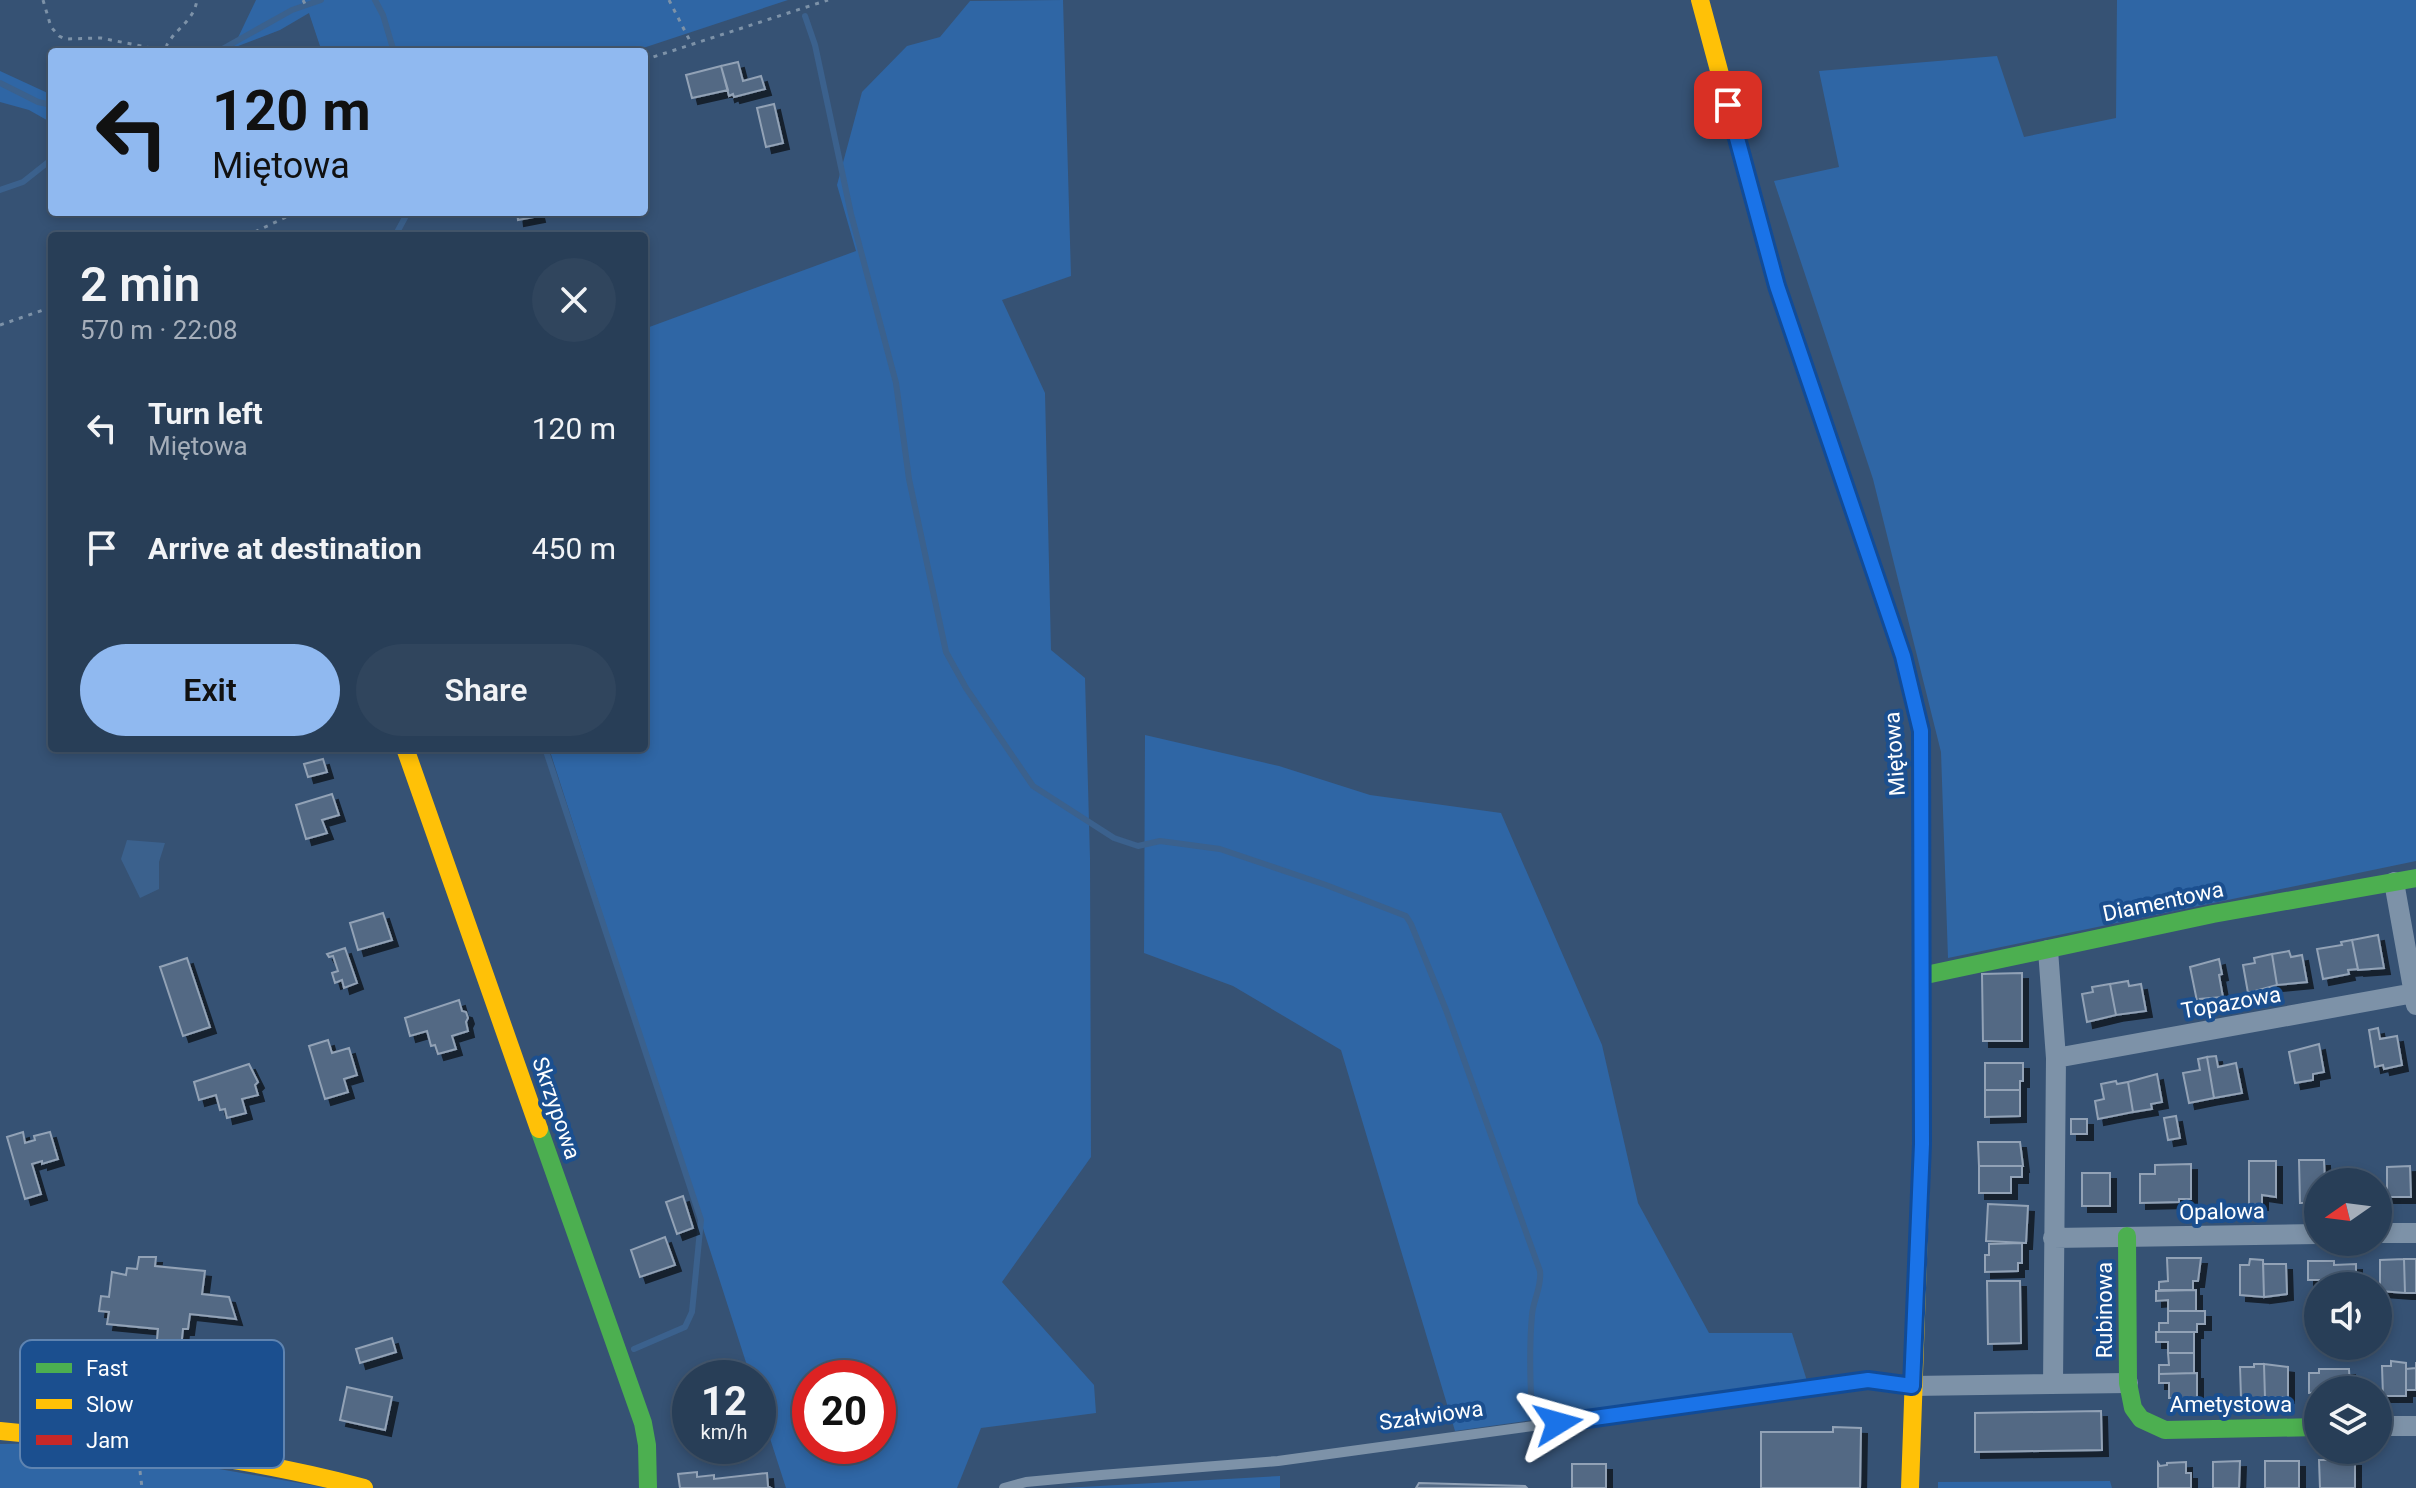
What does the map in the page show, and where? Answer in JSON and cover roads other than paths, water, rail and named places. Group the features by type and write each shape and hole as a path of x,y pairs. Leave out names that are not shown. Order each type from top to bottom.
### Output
{"street":[{"name":"Miętowa","path":"1700,0 1777,286 1903,656 1917,710 1923,755 1922,1144 1910,1488"},
{"name":"Skrzypowa","path":"406,752 643,1423 648,1488"},
{"name":"Diamentowa","path":"1921,976 2213,914 2416,878"},
{"path":"2394,882 2415,999"},
{"path":"2048,950 2056,1058 2053,1384"},
{"name":"Topazowa","path":"2056,1058 2415,999"},
{"path":"2392,1233 2416,1233"},
{"name":"Opalowa","path":"2127,1236 2304,1234"},
{"name":"Rubinowa","path":"1912,1386 2128,1383 2127,1236 2053,1238"},
{"name":"Ametystowa","path":"2128,1383 2129,1407 2153,1427 2165,1430 2304,1427"},
{"path":"2392,1426 2416,1426"},
{"path":"0,1431 20,1433"},
{"path":"271,1468 364,1488"}],"lane":[{"name":"Szałwiowa","path":"1004,1488 1026,1482 1086,1476 1278,1461 1868,1380 1912,1386"}],"waterway":[{"path":"224,48 292,10 321,0"},
{"path":"375,0 393,48"},
{"path":"805,16 815,45 851,214 896,383 909,479 946,652 966,688 1033,786 1114,838 1138,846 1160,841 1220,849 1406,916 1446,1010 1540,1271 1531,1327 1532,1413"},
{"path":"0,83 48,104"},
{"path":"0,190 23,182 48,162"},
{"path":"397,232 406,216"},
{"path":"546,752 701,1220 692,1312 685,1327 634,1349"}]}
